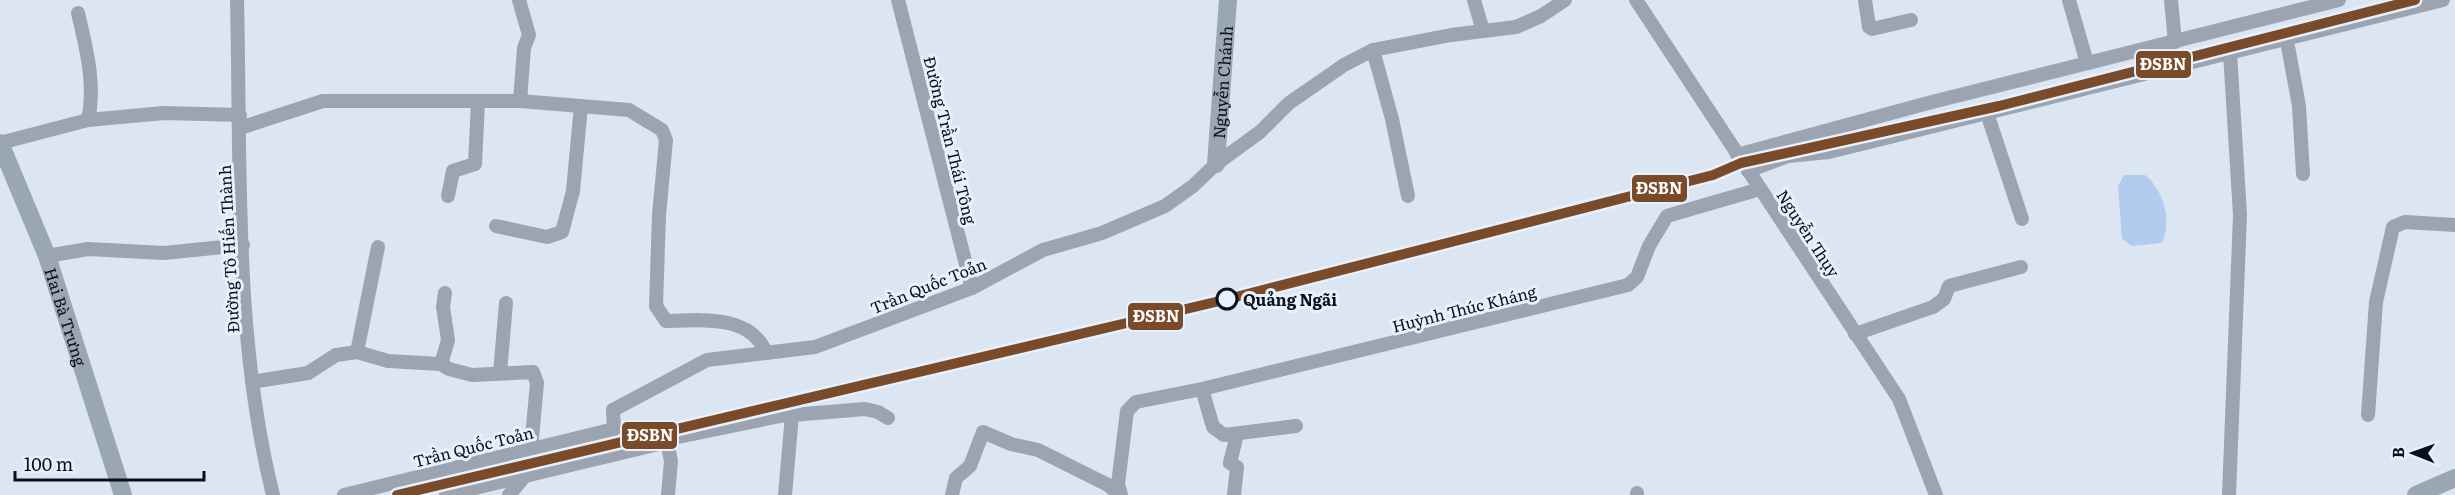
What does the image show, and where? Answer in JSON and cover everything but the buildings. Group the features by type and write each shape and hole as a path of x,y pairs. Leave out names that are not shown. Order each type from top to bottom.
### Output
{"main road":[{"name":"Nguyễn Chánh","path":"1216,164 1228,0"},
{"name":"Hai Bà Trưng","path":"0,143 47,256 123,495"},
{"path":"2416,495 2455,478"}],"street":[{"name":"Đường Tô Hiến Thành","path":"237,0 243,276 256,421 273,495"},
{"path":"519,0 529,35 524,48 520,101"},
{"name":"Đường Trần Thái Tông","path":"898,0 972,288"},
{"path":"1474,0 1483,31"},
{"name":"Trần Quốc Toản","path":"344,495 614,429 613,410 707,360 815,347 972,288 1043,250 1102,233 1165,206 1260,132 1289,103 1344,65 1373,50 1408,42 1516,27 1541,16 1565,0"},
{"name":"Nguyễn Thụy","path":"1636,0 1899,399 1936,495"},
{"path":"1865,0 1869,27 1872,29 1911,20"},
{"path":"2069,0 2087,63"},
{"path":"2170,0 2175,42"},
{"path":"1737,155 1805,135 2339,0"},
{"path":"1748,171 1788,156 1829,152 2287,41 2443,0"},
{"path":"78,13 91,70 91,107 88,120"},
{"path":"2287,41 2299,106 2303,174"},
{"path":"1373,50 1392,119 1408,196"},
{"path":"2229,495 2240,215 2230,53"},
{"path":"0,143 88,120 164,113 240,121 323,101 520,101 629,110 662,130 666,140 660,203 656,306 661,316 666,321 722,321 745,328 763,345 766,353"},
{"path":"448,196 453,171 475,164 478,102"},
{"path":"496,226 547,237 562,232 573,191 581,106"},
{"path":"1988,113 2022,219"},
{"name":"Huỳnh Thúc Kháng","path":"1120,495 1118,484 1127,411 1136,402 1202,389 1628,285 1637,277 1649,246 1667,216 1760,189"},
{"path":"2368,416 2376,302 2393,227 2405,222 2455,225"},
{"path":"47,256 88,249 164,253 243,245"},
{"path":"357,352 378,247"},
{"path":"1855,334 1933,308 1944,299 1949,286 2021,267"},
{"path":"441,364 448,340 443,307 445,293"},
{"path":"500,374 506,303"},
{"path":"252,382 308,373 336,355 357,352 388,361 441,364 472,375 527,372 537,377 531,449"},
{"path":"1202,389 1213,427 1224,435 1296,426"},
{"path":"446,495 667,442 678,437 792,415 865,409 878,412 888,418"},
{"path":"785,495 792,415"},
{"path":"952,495 956,478 970,466 983,432 1011,444 1038,450 1108,485 1120,495"},
{"path":"1234,495 1237,467 1230,464 1237,434"},
{"path":"667,442 671,461 668,495"},
{"path":"509,495 525,476"}],"shaded area":[{"path":"2124,175 2145,175 2157,189 2166,216 2162,243 2132,246 2122,239 2118,186"}],"transit line":[{"name":"ĐSBN","path":"397,495 1224,300 1713,175 1741,163 1999,106 2415,0"}],"place":[{"name":"Quảng Ngãi","path":"1227,299"}]}
